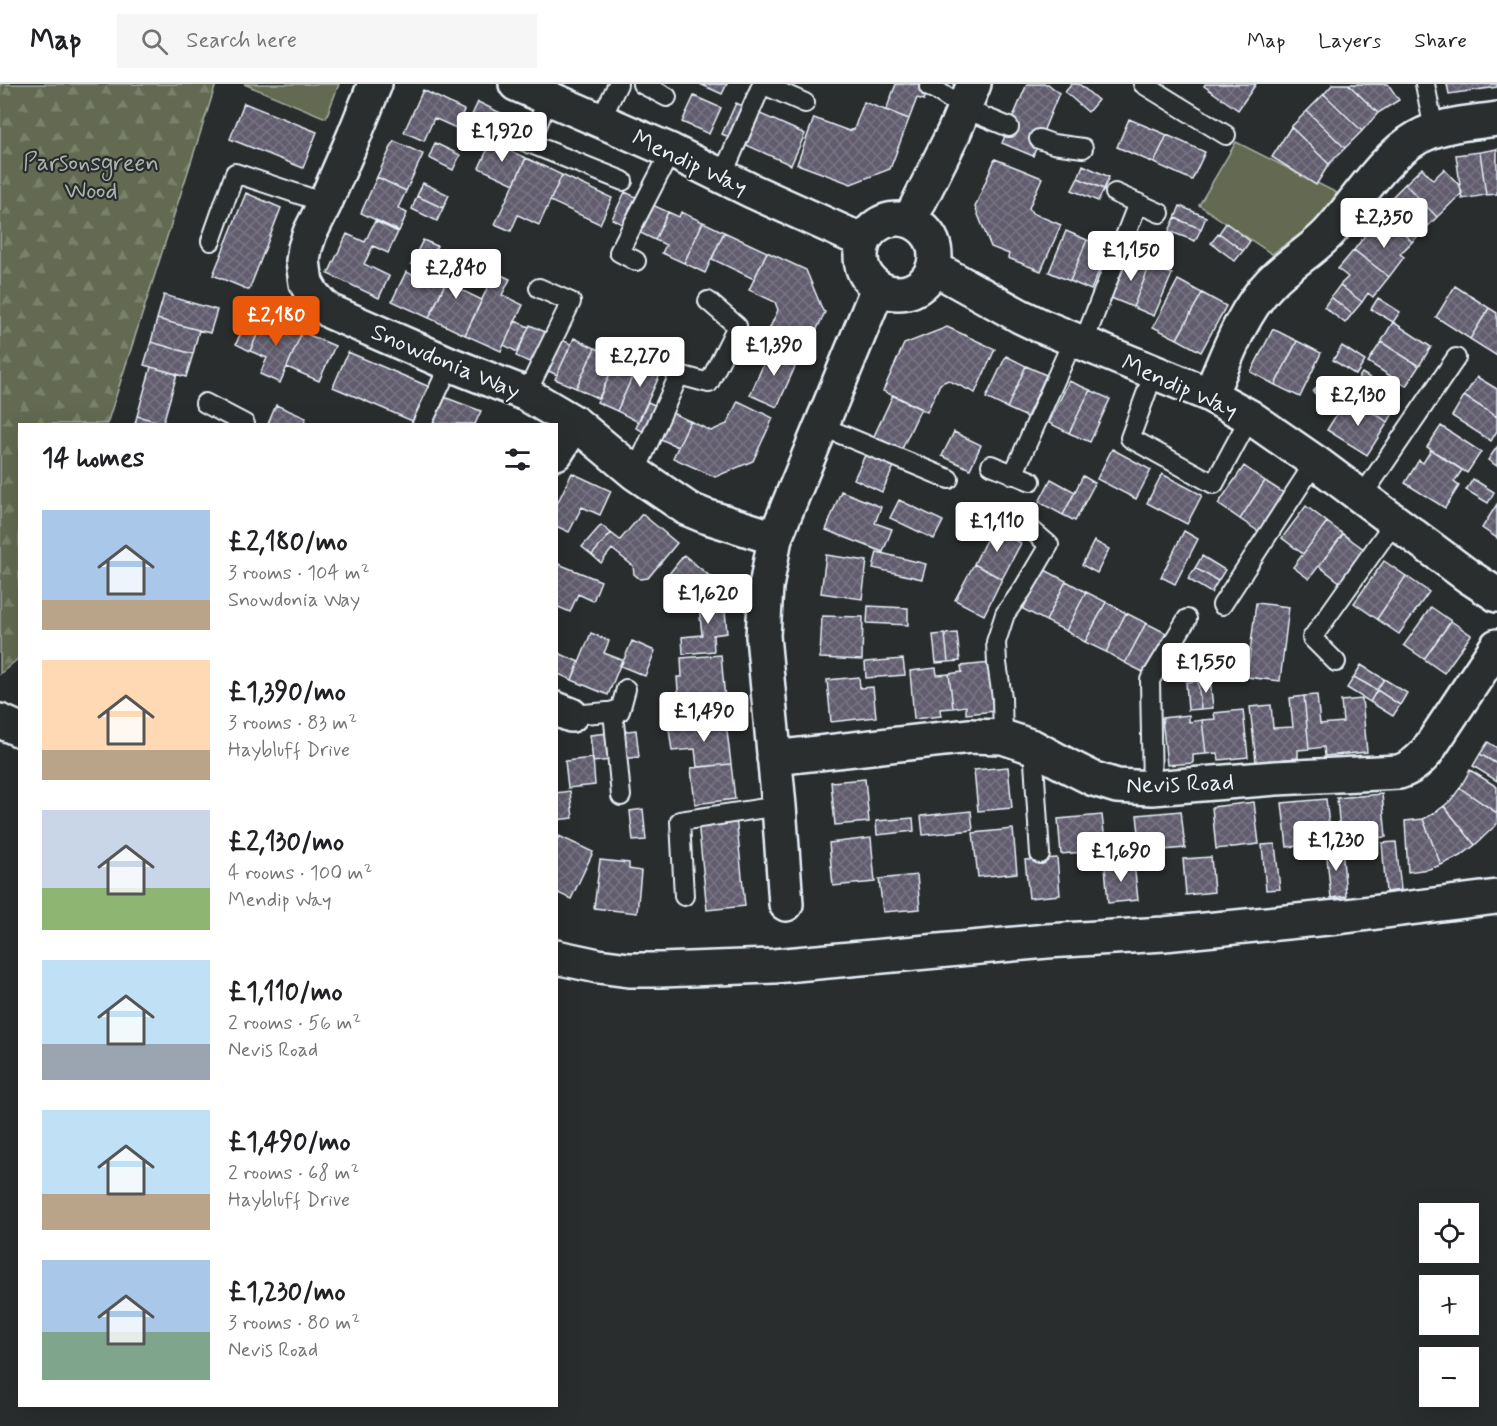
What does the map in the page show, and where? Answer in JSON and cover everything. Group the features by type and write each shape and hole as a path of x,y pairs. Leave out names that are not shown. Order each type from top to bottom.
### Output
{"street":[{"name":"Snowdonia Way","path":"375,84 310,233 303,261 306,283 313,295 331,312 450,364 526,394 575,423 635,473 688,509 775,538"},
{"name":"Mendip Way","path":"516,84 671,151 863,241"},
{"path":"910,220 969,97"},
{"path":"1210,394 1248,312 1271,281 1322,242 1387,163 1406,145 1434,130 1497,119"},
{"path":"896,218 910,220 922,227 932,239 936,253 934,268 925,282 910,291 894,294 878,288 868,279 862,268 860,255 863,241 870,230 882,221 896,218"},
{"name":"Mendip Way","path":"934,268 1020,316 1078,342 1210,394 1250,417 1316,462 1468,576 1497,594"},
{"path":"786,904 763,636 766,587 775,538 878,288"},
{"path":"558,450 575,423"},
{"name":"Nevis Road","path":"774,758 970,736 1018,742 1094,778 1117,786 1152,788 1276,778 1384,774 1409,769 1426,753 1497,646"},
{"path":"0,721 18,729"},
{"path":"558,957 629,970 774,966 1047,941 1164,934 1338,917 1497,897"}],"lane":[{"path":"600,121 618,84"},
{"path":"642,84 668,97"},
{"path":"722,176 762,84 805,103"},
{"path":"1143,84 1226,135"},
{"path":"1425,84 1434,130"},
{"path":"928,87 969,97 1009,127"},
{"path":"530,144 548,98"},
{"path":"509,135 623,181"},
{"path":"1039,139 1053,144 1083,148"},
{"path":"636,261 619,252 671,151"},
{"path":"211,241 235,173 325,203"},
{"path":"1115,193 1160,213"},
{"path":"1013,474 1078,342 1138,203"},
{"path":"526,394 572,302 539,288"},
{"path":"635,473 679,375 709,383 737,326 708,301"},
{"path":"1362,496 1456,358"},
{"path":"422,423 450,364"},
{"path":"1154,372 1130,438 1214,484 1250,417"},
{"path":"205,403 243,423"},
{"path":"821,426 949,479"},
{"path":"1222,604 1316,462"},
{"path":"991,465 1031,482"},
{"path":"1019,519 1049,545 1005,614 996,642 997,663 1002,698 1018,742 1040,854"},
{"path":"1336,662 1312,638 1395,521"},
{"path":"1152,788 1150,680 1187,620"},
{"path":"564,712 620,711 626,689"},
{"path":"613,711 621,796"},
{"path":"684,896 680,821 779,806"}],"green space":[{"name":"Parsonsgreen Wood","path":"0,84 216,84 107,423 18,423 18,659 0,674"},
{"path":"244,84 339,84 326,118"},
{"path":"1236,142 1337,193 1318,221 1272,254 1199,205"}],"building":[{"path":"700,84 727,84 722,94"},
{"path":"896,84 930,84 924,100 917,98 909,119 886,110"},
{"path":"1027,84 1048,84 1059,93 1033,156 1002,143"},
{"path":"1072,84 1079,84 1098,100 1088,112 1065,92"},
{"path":"1205,84 1256,84 1238,110 1204,86"},
{"path":"1333,84 1348,84 1378,113 1362,131 1324,94"},
{"path":"1348,84 1388,84 1399,100 1378,113"},
{"path":"1447,84 1497,84 1497,87 1449,94"},
{"path":"423,90 464,110 456,128 434,118 424,141 404,132"},
{"path":"1324,94 1362,131 1345,148 1307,111"},
{"path":"694,96 721,108 709,134 682,122"},
{"path":"478,102 503,114 490,140 466,128"},
{"path":"864,102 909,119 890,169 851,184 797,164 814,118 849,131 854,129"},
{"path":"244,103 317,132 303,168 230,139"},
{"path":"736,103 805,134 791,165 722,134"},
{"path":"1307,111 1345,148 1329,164 1291,127"},
{"path":"1129,119 1167,135 1154,163 1117,147"},
{"path":"1291,127 1329,164 1316,185 1272,157"},
{"path":"1167,135 1205,152 1192,180 1154,163"},
{"path":"394,141 423,154 406,191 377,177"},
{"path":"491,142 526,158 514,184 479,168"},
{"path":"435,143 460,155 453,170 429,158"},
{"path":"1497,149 1497,194 1486,195 1480,152"},
{"path":"1480,152 1486,195 1462,199 1456,155"},
{"path":"526,158 562,175 539,225 518,215 511,231 495,224"},
{"path":"995,159 1042,178 1029,208 1032,213 1061,225 1041,271 1008,258 1009,254 991,247 975,207"},
{"path":"1083,165 1109,177 1104,189 1078,178"},
{"path":"1422,168 1433,180 1444,169 1460,186 1462,193 1437,217 1405,184"},
{"path":"562,175 612,198 600,224 550,201"},
{"path":"377,177 406,191 398,208 407,213 399,231 361,213"},
{"path":"1078,178 1104,189 1098,201 1072,190"},
{"path":"423,183 449,195 443,208 417,196"},
{"path":"1405,184 1437,217 1412,242 1395,224 1403,216 1388,201"},
{"path":"625,192 668,212 655,240 612,219"},
{"path":"246,193 281,208 249,290 213,275"},
{"path":"417,196 443,208 437,221 412,209"},
{"path":"1180,206 1206,217 1201,229 1175,218"},
{"path":"668,212 679,217 681,212 703,222 684,263 662,253 666,245 655,240"},
{"path":"1175,218 1201,229 1195,241 1169,231"},
{"path":"375,221 398,232 388,253 373,246 364,264 389,276 379,298 328,274 347,234 365,242"},
{"path":"703,222 724,232 705,273 684,263"},
{"path":"1226,223 1250,241 1243,251 1219,233"},
{"path":"1395,224 1412,242 1400,254 1404,257 1389,277 1354,250 1369,230 1381,239"},
{"path":"1066,231 1087,240 1070,281 1049,272"},
{"path":"724,232 767,252 754,279 712,259"},
{"path":"1219,233 1243,251 1235,261 1211,243"},
{"path":"423,240 437,246 425,271 411,264"},
{"path":"1087,240 1108,248 1091,290 1070,281"},
{"path":"1354,250 1389,277 1373,297 1368,293 1362,302 1340,285 1348,277 1338,269"},
{"path":"767,252 806,270 825,312 806,352 767,334 778,310 775,302 749,290"},
{"path":"459,253 473,260 459,289 482,300 465,335 429,318"},
{"path":"1129,256 1150,265 1133,307 1111,298"},
{"path":"1150,265 1172,274 1154,316 1133,307"},
{"path":"406,272 423,279 425,274 445,284 429,318 392,301"},
{"path":"495,272 510,279 502,295 523,305 501,351 465,335"},
{"path":"1178,280 1202,293 1177,339 1153,327"},
{"path":"1340,285 1362,302 1352,314 1331,297"},
{"path":"1455,286 1489,308 1470,339 1436,317"},
{"path":"1202,293 1226,306 1201,352 1177,339"},
{"path":"164,295 217,310 210,333 157,319"},
{"path":"1331,297 1352,314 1345,323 1324,307"},
{"path":"1378,298 1400,312 1393,322 1371,309"},
{"path":"1489,308 1497,313 1497,356 1470,339"},
{"path":"265,316 302,332 280,383 260,374 267,358 250,351"},
{"path":"247,318 262,324 250,351 236,344"},
{"path":"157,319 199,330 193,354 151,342"},
{"path":"515,321 529,327 517,352 504,345"},
{"path":"1393,322 1431,347 1419,366 1381,342"},
{"path":"530,325 571,344 557,375 516,356"},
{"path":"947,327 995,349 975,393 948,380 940,384 927,412 883,391 904,344"},
{"path":"1273,329 1297,341 1275,385 1251,372"},
{"path":"302,332 335,346 319,381 287,367"},
{"path":"574,338 595,348 576,388 555,379"},
{"path":"1297,341 1321,353 1300,397 1275,385"},
{"path":"151,342 193,354 186,377 144,365"},
{"path":"1381,342 1419,366 1406,386 1368,362"},
{"path":"1342,346 1365,361 1356,375 1333,360"},
{"path":"622,347 642,355 617,411 597,402"},
{"path":"771,347 798,360 777,407 750,395"},
{"path":"595,348 617,358 599,399 576,388"},
{"path":"348,352 432,388 417,423 333,387"},
{"path":"642,355 664,366 638,422 617,411"},
{"path":"1006,356 1026,366 1007,408 986,398"},
{"path":"1026,366 1046,375 1027,417 1007,408"},
{"path":"151,367 177,374 163,423 137,416"},
{"path":"1362,373 1402,398 1388,422 1347,396"},
{"path":"1477,377 1497,389 1497,417 1464,396"},
{"path":"1069,381 1090,390 1069,433 1049,423"},
{"path":"1321,381 1344,395 1336,407 1313,392"},
{"path":"1090,390 1110,399 1090,442 1069,433"},
{"path":"893,395 921,408 882,492 854,479"},
{"path":"1464,396 1497,417 1497,431 1491,441 1452,416"},
{"path":"444,397 481,411 475,423 433,423"},
{"path":"738,401 773,418 753,461 715,477 673,458 690,421 711,431 727,424"},
{"path":"1354,401 1388,422 1367,455 1327,430 1340,409 1346,413"},
{"path":"648,402 690,421 678,447 636,428"},
{"path":"276,405 306,418 304,423 268,423"},
{"path":"137,416 163,423 135,423"},
{"path":"1441,426 1481,452 1467,473 1427,447"},
{"path":"954,432 981,445 970,469 942,456"},
{"path":"1497,447 1497,466 1488,460"},
{"path":"1112,449 1151,470 1136,499 1097,479"},
{"path":"1431,450 1462,470 1454,482 1459,486 1445,508 1405,483 1419,460 1423,463"},
{"path":"1244,466 1265,481 1240,519 1218,504"},
{"path":"572,473 611,491 600,515 582,507 569,532 558,527 558,502"},
{"path":"1162,474 1202,495 1187,524 1147,503"},
{"path":"1083,476 1095,483 1075,521 1063,515"},
{"path":"1051,479 1075,492 1063,515 1039,502"},
{"path":"1473,479 1494,492 1488,503 1466,490"},
{"path":"1265,481 1287,495 1261,533 1240,519"},
{"path":"841,491 881,507 875,523 892,529 883,552 826,530"},
{"path":"899,500 943,521 934,539 890,518"},
{"path":"1497,504 1497,538 1482,528"},
{"path":"1306,506 1327,522 1303,554 1282,538"},
{"path":"642,514 677,543 648,578 640,579 634,574 633,566 612,549 601,563 592,555 611,533 620,540"},
{"path":"1327,522 1343,534 1309,579 1293,567"},
{"path":"601,525 611,533 592,555 582,547"},
{"path":"992,528 1021,543 1002,579 974,564"},
{"path":"1184,531 1198,539 1175,584 1161,577"},
{"path":"1343,534 1365,550 1341,583 1319,566"},
{"path":"1094,541 1109,549 1097,573 1082,565"},
{"path":"877,552 926,564 922,579 873,568"},
{"path":"684,555 723,587 699,606 665,579"},
{"path":"826,555 867,561 862,599 821,593"},
{"path":"1202,556 1225,570 1218,581 1195,568"},
{"path":"1384,561 1406,576 1377,619 1354,603"},
{"path":"558,564 601,581 593,601 578,594 570,612 558,607"},
{"path":"974,564 1002,579 984,615 955,600"},
{"path":"1195,568 1218,581 1211,593 1188,579"},
{"path":"1043,569 1066,581 1046,621 1023,609"},
{"path":"1406,576 1429,592 1399,634 1377,619"},
{"path":"1066,581 1086,592 1066,631 1046,621"},
{"path":"723,587 727,633 713,635 714,651 683,654 682,637 702,635 699,606"},
{"path":"1086,592 1106,602 1085,642 1066,631"},
{"path":"1106,602 1126,613 1106,652 1085,642"},
{"path":"1256,603 1289,607 1280,681 1247,677"},
{"path":"868,606 908,608 908,625 867,623"},
{"path":"1431,607 1451,621 1424,659 1404,645"},
{"path":"1126,613 1146,623 1125,663 1106,652"},
{"path":"822,616 863,617 862,660 820,658"},
{"path":"1451,621 1471,635 1444,673 1424,659"},
{"path":"1146,623 1166,633 1145,673 1125,663"},
{"path":"591,633 609,641 604,653 622,660 608,695 572,680"},
{"path":"957,633 960,661 948,662 945,634"},
{"path":"945,634 948,662 936,663 933,635"},
{"path":"632,641 655,651 645,676 621,666"},
{"path":"558,653 579,662 572,680 558,674"},
{"path":"721,655 725,699 679,703 677,677 682,677 681,658"},
{"path":"903,659 905,675 866,678 865,662"},
{"path":"991,663 995,711 966,714 966,706 953,708 949,674 962,672 961,666"},
{"path":"1361,665 1384,679 1377,690 1354,677"},
{"path":"936,668 937,675 949,674 953,708 940,709 941,716 914,719 910,671"},
{"path":"859,677 860,688 873,687 876,717 831,722 827,680"},
{"path":"1354,677 1377,690 1370,702 1347,688"},
{"path":"1210,679 1213,708 1201,709 1198,681"},
{"path":"1384,679 1407,693 1400,705 1377,690"},
{"path":"1198,681 1201,709 1188,710 1186,682"},
{"path":"1377,690 1400,705 1393,716 1370,702"},
{"path":"1317,695 1320,724 1343,722 1341,701 1362,699 1367,752 1325,756 1324,747 1309,749 1304,696"},
{"path":"1304,696 1309,749 1298,750 1298,758 1256,762 1250,707 1271,705 1273,728 1293,727 1290,698"},
{"path":"1243,710 1248,757 1219,760 1218,753 1206,754 1202,720 1215,719 1214,713"},
{"path":"1189,715 1189,722 1202,720 1206,754 1193,755 1193,763 1167,765 1162,718"},
{"path":"726,723 731,764 697,767 695,749 672,751 669,729"},
{"path":"636,730 639,757 593,762 590,735"},
{"path":"1488,742 1497,748 1497,764 1480,754"},
{"path":"1480,754 1497,764 1497,781 1473,766"},
{"path":"593,758 595,785 568,788 565,761"},
{"path":"731,764 735,799 695,804 691,768"},
{"path":"1008,767 1012,808 978,811 974,770"},
{"path":"1470,770 1497,787 1497,813 1460,788"},
{"path":"865,779 869,822 835,825 831,782"},
{"path":"1460,788 1497,813 1497,824 1475,845 1444,806"},
{"path":"570,791 573,818 558,820 558,793"},
{"path":"1382,794 1386,837 1341,841 1337,798"},
{"path":"1326,799 1331,843 1287,847 1282,803"},
{"path":"1254,802 1259,844 1216,849 1212,807"},
{"path":"1444,806 1475,845 1462,855 1441,865 1423,819"},
{"path":"643,809 646,840 633,841 630,811"},
{"path":"971,811 973,830 923,835 921,816"},
{"path":"1181,811 1185,848 1141,852 1137,815"},
{"path":"1102,815 1106,850 1061,854 1058,819"},
{"path":"736,817 745,906 707,910 698,821"},
{"path":"913,818 914,831 877,835 876,821"},
{"path":"1423,819 1441,865 1408,872 1405,821"},
{"path":"1013,829 1017,873 978,877 973,833"},
{"path":"559,836 593,852 571,899 558,893"},
{"path":"871,838 875,882 833,886 829,843"},
{"path":"1396,842 1401,890 1386,892 1382,843"},
{"path":"1275,844 1280,889 1266,890 1262,845"},
{"path":"1342,846 1346,896 1331,898 1326,847"},
{"path":"1211,857 1214,892 1186,895 1183,859"},
{"path":"1057,858 1060,895 1029,898 1025,860"},
{"path":"600,860 629,863 629,869 641,871 637,913 594,908"},
{"path":"1134,863 1138,900 1108,903 1105,866"},
{"path":"917,875 920,909 883,912 879,879"}]}
